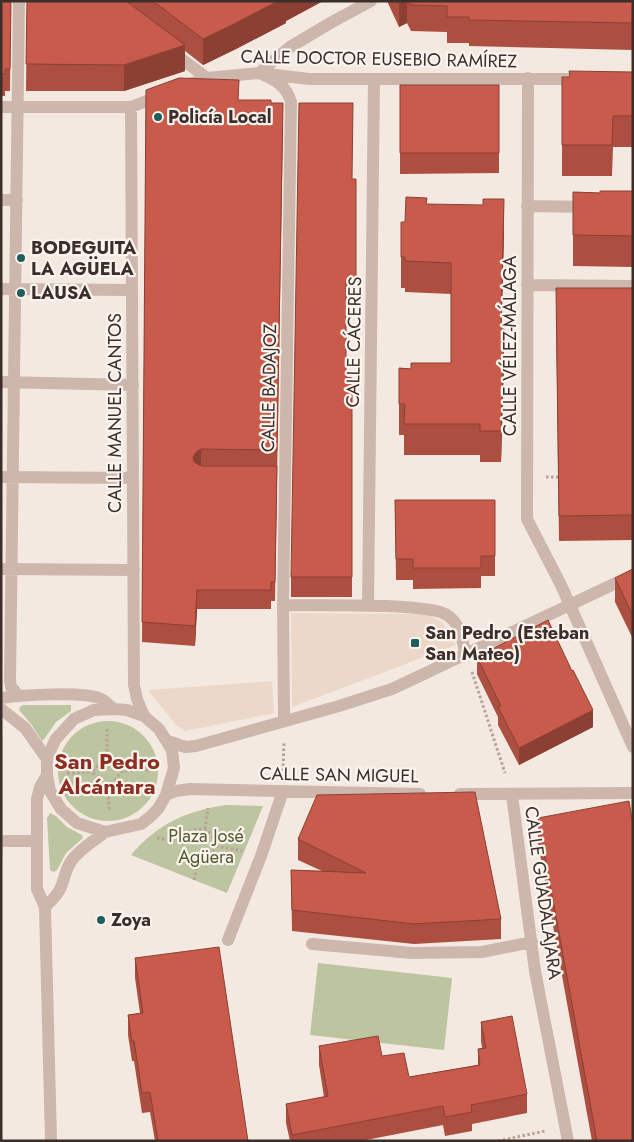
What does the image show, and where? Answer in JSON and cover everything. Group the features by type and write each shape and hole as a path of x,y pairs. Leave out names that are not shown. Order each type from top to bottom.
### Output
{"street":[{"path":"19,1 14,382 7,477 10,680 11,687 19,696"},
{"path":"259,73 290,47 371,1"},
{"path":"160,42 207,78"},
{"name":"CALLE DOCTOR EUSEBIO RAMÍREZ","path":"131,107 207,78 259,73 309,79 595,79"},
{"name":"CALLE BADAJOZ","path":"259,73 281,85 289,94 291,102 281,478 284,720"},
{"name":"CALLE VÉLEZ-MÁLAGA","path":"528,78 527,519 569,604 633,747"},
{"name":"CALLE CÁCERES","path":"368,606 374,79"},
{"path":"1,108 131,107"},
{"name":"CALLE MANUEL CANTOS","path":"131,107 134,685 144,716"},
{"path":"1,200 17,200"},
{"path":"527,206 604,207"},
{"path":"527,285 633,286"},
{"path":"1,289 132,290"},
{"path":"1,382 133,385"},
{"path":"7,477 133,478"},
{"path":"7,569 134,570"},
{"path":"168,741 185,747 196,746 339,706 392,689 633,575"},
{"path":"283,605 426,609 446,614 459,627 466,655"},
{"path":"1,698 84,695 102,700 114,709"},
{"path":"1,709 25,728 48,759"},
{"path":"45,907 56,896 66,869 72,859 105,832 141,824 158,809 166,795 174,768 172,750 168,741 144,716 127,710 94,710 74,719 55,740 48,759 47,775 50,791 61,809 77,823 105,832"},
{"path":"47,775 40,787 38,800 37,889 45,907 51,1141"},
{"name":"CALLE SAN MIGUEL","path":"166,795 190,789 432,794"},
{"path":"228,940 261,856 283,791"},
{"path":"452,794 633,793"},
{"name":"CALLE GUADALAJARA","path":"512,795 535,971 568,1141"},
{"path":"1,841 37,841"},
{"path":"312,944 412,953 482,952 532,942"}],"path":[{"path":"527,477 563,477"},
{"name":"CALLE GUADALAJARA","path":"466,655 512,795"},
{"path":"283,791 284,720"},
{"path":"92,772 107,756 107,724"},
{"path":"107,756 123,771 155,770"},
{"path":"108,787 123,771"},
{"path":"61,773 92,772 108,787 110,818"},
{"path":"196,829 208,831 216,846 213,854 208,858 198,860 190,858 184,848 184,842 190,832 196,829"},
{"path":"216,846 261,856"},
{"path":"194,880 198,860"},
{"path":"498,1141 565,1127"}],"green space":[{"path":"23,705 71,705 71,711 56,722 42,741 19,710"},
{"path":"108,721 118,722 136,729 150,743 157,761 157,781 150,799 136,813 118,820 108,821 98,820 80,813 66,799 59,781 58,771 59,761 66,743 80,729 98,722"},
{"name":"Plaza José Agüera","path":"226,805 263,806 227,893 131,855 151,835 173,821 198,811"},
{"path":"50,813 67,827 82,835 83,838 66,853 54,872 50,870 47,818"},
{"path":"318,963 452,978 444,1050 310,1035"}],"shaded area":[{"path":"291,613 428,614 443,623 456,645 292,707"},
{"path":"272,681 274,713 185,731 176,725 148,690"},
{"path":"1,734 3,734 3,857 1,857"}],"building":[{"path":"1,1 11,1 10,69 5,69 5,74 1,74"},
{"path":"27,1 126,1 185,45 124,65 26,64"},
{"path":"153,1 278,1 203,39"},
{"path":"409,1 633,1 632,23 469,20 469,17 447,17 447,6 411,5"},
{"path":"569,71 633,72 633,116 613,116 612,145 562,145 562,77 570,77"},
{"path":"179,78 239,80 238,100 271,100 271,103 283,103 277,450 201,449 193,457 194,462 201,466 277,466 275,582 271,582 271,590 197,590 195,626 142,622 146,90"},
{"path":"400,85 499,85 499,153 400,153"},
{"path":"299,103 353,103 352,179 356,179 356,281 346,281 346,377 352,378 352,577 291,577"},
{"path":"600,191 633,191 633,236 573,235 573,192 600,193"},
{"path":"406,197 427,198 426,204 483,205 483,199 504,199 501,329 504,329 501,431 480,431 480,424 404,424 405,404 399,404 399,368 411,369 411,363 451,363 451,263 405,261 405,257 401,257 401,222 405,222"},
{"path":"556,288 633,288 633,515 559,516"},
{"path":"395,500 495,500 495,556 481,556 481,568 413,568 413,559 396,559"},
{"path":"633,569 633,616 615,578"},
{"path":"548,620 593,710 519,748 498,707 501,706 477,657"},
{"path":"475,792 501,919 414,924 292,910 291,870 366,873 298,839 317,795"},
{"path":"629,801 633,825 633,1141 597,1141 538,818"},
{"path":"219,947 248,1141 158,1141 150,1092 142,1093 128,1015 143,1013 135,958"},
{"path":"512,1016 527,1094 471,1105 472,1112 445,1117 443,1106 292,1135 286,1104 328,1096 319,1046 378,1036 382,1056 404,1053 409,1077 480,1065 478,1049 486,1048 481,1022"}],"place":[{"name":"Policía Local","path":"158,117"},
{"name":"BODEGUITA LA AGÜELA","path":"21,258"},
{"name":"LAUSA","path":"21,293"},
{"name":"San Pedro (Esteban San Mateo)","path":"415,643"},
{"name":"Zoya","path":"101,920"}],"district":[{"name":"San Pedro Alcántara","path":"107,774"}]}
